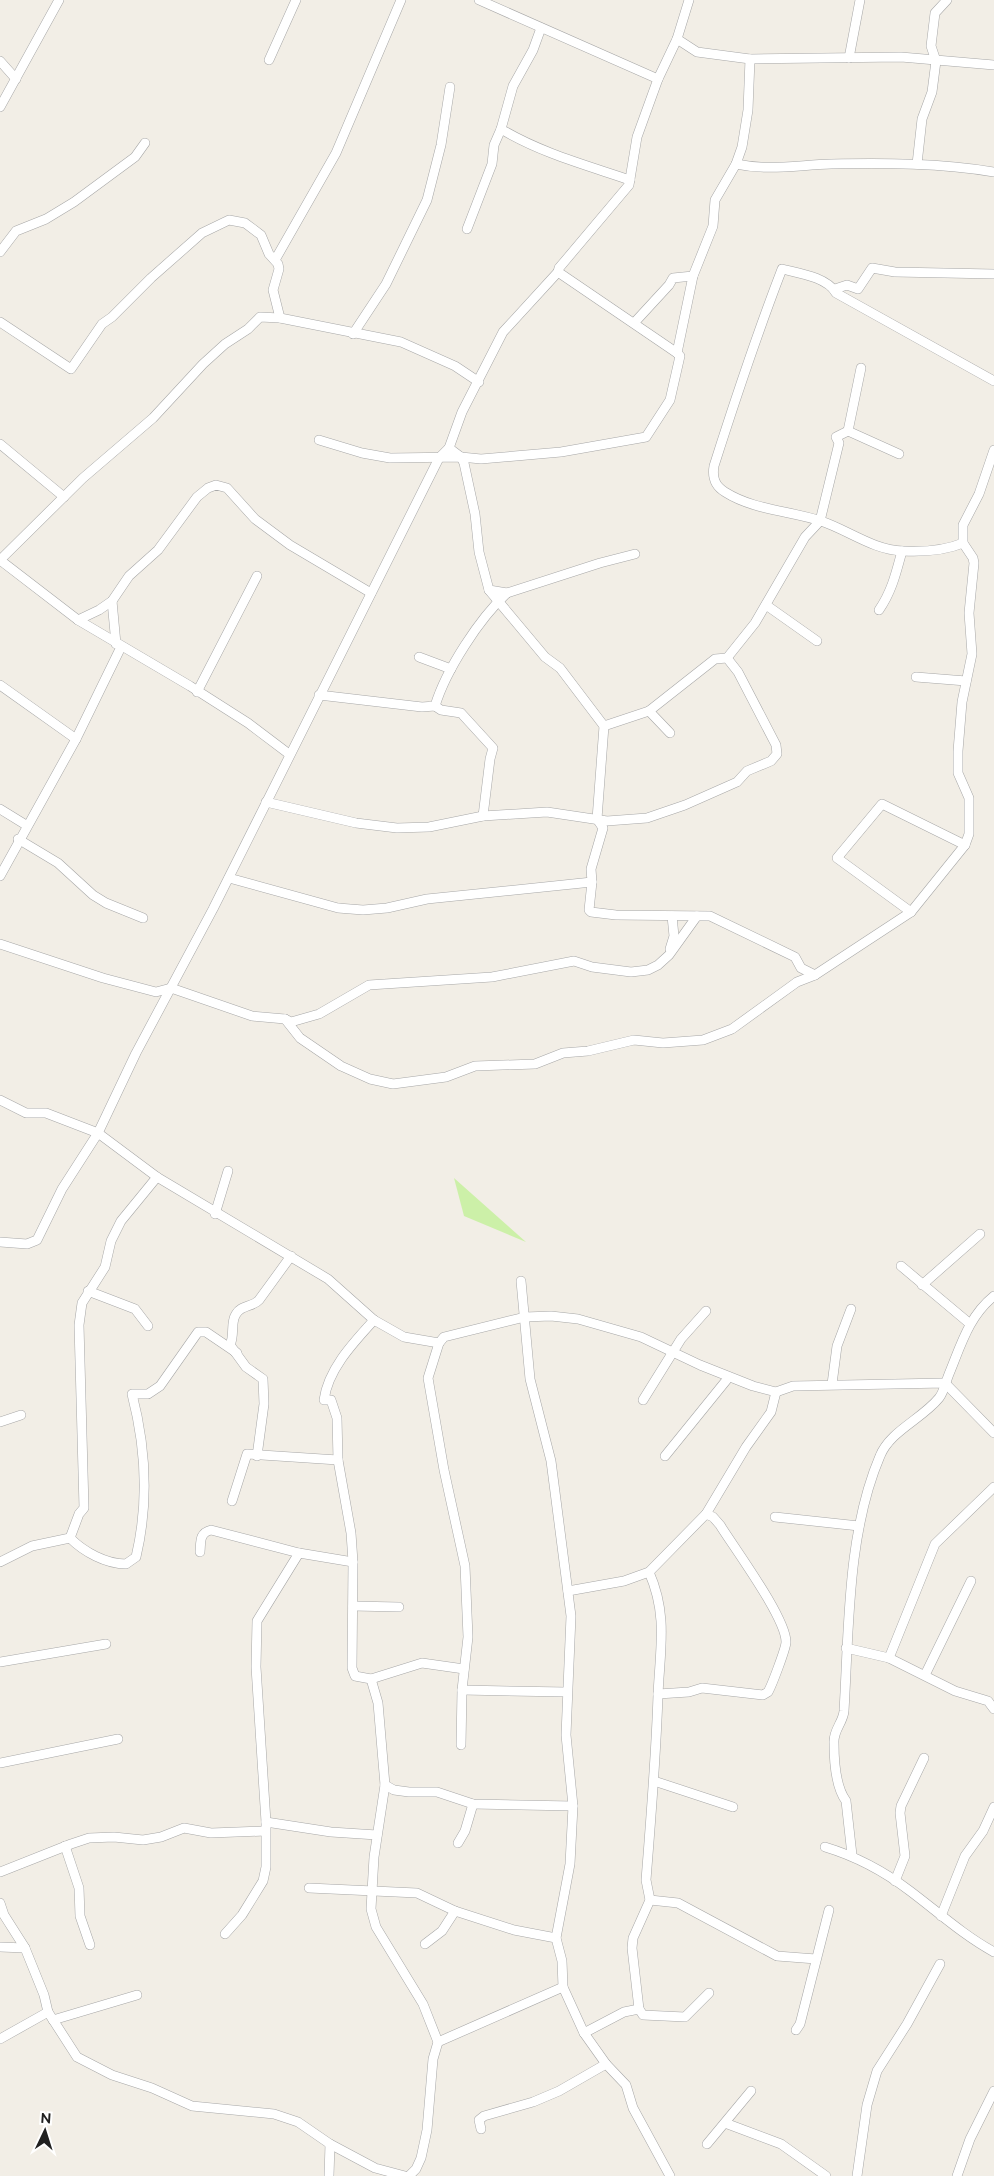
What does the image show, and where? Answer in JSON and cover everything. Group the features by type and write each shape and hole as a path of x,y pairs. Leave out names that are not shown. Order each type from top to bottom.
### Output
{"street":[{"path":"0,107 59,0"},
{"path":"269,60 296,0"},
{"path":"275,260 336,153 401,0"},
{"path":"479,0 658,79"},
{"path":"0,1242 27,1244 37,1240 62,1189 98,1132 136,1052 228,878 439,458 449,448 462,412 503,332 558,272 559,268 624,192 630,180 637,137 658,79 677,39 689,0"},
{"path":"849,58 860,0"},
{"path":"917,164 923,114 932,92 936,61 931,46 935,13 947,0"},
{"path":"468,229 492,164 494,145 514,86 534,50 541,28"},
{"path":"677,39 697,52 750,59 901,57 994,65"},
{"path":"677,353 693,276 714,226 714,200 736,164 748,110 750,59"},
{"path":"0,61 16,79"},
{"path":"353,334 386,284 401,249 427,200 441,146 450,87"},
{"path":"501,129 516,139 545,152 630,180"},
{"path":"0,252 16,231 46,219 74,202 135,157 145,143"},
{"path":"736,164 756,168 787,168 820,164 917,164 956,166 994,172"},
{"path":"0,322 71,369 102,324 112,318 164,266 198,236 229,220 244,223 261,235 269,254 275,260 279,269 273,290 280,318"},
{"path":"835,289 847,285 858,289 872,268 900,272 994,274"},
{"path":"963,543 944,551 902,551 866,542 820,521 777,512 726,493 716,484 713,473 740,389 746,364 782,269 816,278 835,289 836,292 994,381"},
{"path":"319,440 362,453 390,458 462,457 482,460 562,452 646,437 670,400 680,356 558,272"},
{"path":"634,324 673,278 693,276"},
{"path":"267,316 277,306"},
{"path":"290,754 248,723 190,686 119,646 78,620 0,560 64,497 153,418 203,364 225,344 248,329 260,318 267,316 280,318 401,342 455,366 479,382"},
{"path":"848,431 861,368"},
{"path":"604,726 649,711 715,659 727,658 766,605 805,537 820,521 839,442 836,437 848,431"},
{"path":"848,431 899,454"},
{"path":"0,444 64,497"},
{"path":"449,448 462,457 471,487 479,552 489,590 545,656 560,668 604,726 597,820 603,828 591,869 592,882 588,907 591,912 714,917 730,927 795,957 801,968 815,975"},
{"path":"285,1019 300,1038 341,1066 370,1079 393,1084 446,1077 475,1066 535,1064 563,1054 588,1051 634,1040 670,1043 703,1040 732,1029 797,982 815,975 911,912 965,845 968,834 969,798 958,773 958,758 962,702 972,654 969,613 974,558 963,543 963,525 979,494 994,450"},
{"path":"78,620 100,610 112,601 129,576 158,550 197,498 208,488 216,486 227,488 255,519 290,545 370,593"},
{"path":"879,610 896,578 902,551"},
{"path":"435,706 451,669 498,602 507,593 600,563 635,554"},
{"path":"197,692 257,576"},
{"path":"489,590 507,593"},
{"path":"0,876 18,839 76,739 119,646 112,601"},
{"path":"766,605 817,641"},
{"path":"419,657 451,669"},
{"path":"266,802 356,823 397,828 429,827 483,816 547,812 607,821 647,818 685,805 733,784 747,771 771,761 777,754 776,745 738,672 727,658"},
{"path":"916,677 966,682"},
{"path":"0,685 76,739"},
{"path":"319,695 422,707 435,706 441,710 461,713 493,748 483,816"},
{"path":"649,711 670,733"},
{"path":"911,912 837,858 882,804 965,845"},
{"path":"0,809 26,825"},
{"path":"18,839 58,863 93,895 106,903 143,918"},
{"path":"228,878 338,908 363,910 387,908 426,900 592,882"},
{"path":"668,956 674,936 672,916"},
{"path":"0,944 103,978 147,990 156,992 171,988 252,1016 285,1019 291,1022 319,1014 369,986 492,976 574,961 592,967 631,972 653,968 668,956 697,916"},
{"path":"0,1100 26,1113 46,1113 98,1132 157,1177 215,1214 328,1279 374,1320 404,1337 438,1343"},
{"path":"215,1214 228,1171"},
{"path":"70,1538 79,1514 84,1508 79,1325 82,1303 105,1267 111,1241 121,1221 157,1177"},
{"path":"922,1285 980,1234"},
{"path":"257,1456 264,1404 263,1379 252,1373 230,1345 234,1338 236,1313 242,1308 254,1306 290,1256"},
{"path":"901,1266 970,1323"},
{"path":"521,1281 530,1379 551,1461 571,1616 571,1659 567,1692 566,1735 573,1806 570,1864 556,1938 562,1961 563,1987 584,2033 606,2064 626,2085 634,2108 670,2176"},
{"path":"88,1291 134,1309 148,1326"},
{"path":"852,1855 846,1801 841,1795 838,1783 834,1742 835,1732 844,1713 846,1648 859,1526 881,1454 904,1429 940,1397 970,1323 984,1304 994,1296"},
{"path":"832,1384 837,1346 851,1309"},
{"path":"643,1400 673,1352 706,1311"},
{"path":"461,1745 462,1690 468,1637 465,1566 444,1470 428,1378 438,1343 444,1337 525,1317 550,1316 578,1319 641,1337 729,1377 776,1392 793,1386 945,1383 994,1433"},
{"path":"374,1320 350,1347 326,1391 324,1400 331,1400 337,1418 338,1460 351,1533 353,1562 352,1668 355,1676 371,1679 422,1663 464,1669"},
{"path":"70,1538 83,1549 111,1563 126,1564 136,1557 146,1491 142,1442 137,1409 132,1394 148,1394 160,1386 194,1336 200,1331 206,1332 237,1353"},
{"path":"665,1456 729,1377"},
{"path":"568,1591 624,1581 649,1572 706,1514 746,1447 771,1412 776,1392"},
{"path":"0,1422 21,1415"},
{"path":"232,1501 247,1454 338,1460"},
{"path":"888,1658 935,1544 994,1487"},
{"path":"658,1694 689,1692 702,1688 763,1695 768,1692 772,1684 786,1642 777,1614 720,1525 713,1517 706,1514"},
{"path":"775,1517 859,1526"},
{"path":"200,1552 201,1536 205,1531 211,1530 299,1553 353,1562"},
{"path":"0,1562 32,1546 70,1538"},
{"path":"224,1934 242,1914 263,1881 266,1867 256,1667 257,1620 299,1553"},
{"path":"649,1572 658,1592 662,1614 654,1781 646,1880 650,1900 633,1938 632,1948 639,2009 643,2014 685,2016 709,1993"},
{"path":"925,1675 971,1581"},
{"path":"353,1606 399,1607"},
{"path":"0,1662 106,1644"},
{"path":"846,1648 888,1658 955,1691 992,1701"},
{"path":"371,1679 378,1703 386,1785 371,1891 371,1909 374,1922 423,2004 438,2042 433,2059 427,2130 416,2169 409,2176"},
{"path":"462,1690 567,1692"},
{"path":"0,1763 118,1739"},
{"path":"895,1881 905,1856 900,1814 901,1806 924,1758"},
{"path":"654,1781 733,1807"},
{"path":"386,1785 409,1792 438,1792 473,1804 573,1806"},
{"path":"458,1843 465,1831 473,1804"},
{"path":"941,1916 965,1856 983,1831 994,1807"},
{"path":"0,1872 89,1838 114,1837 143,1840 161,1837 184,1828 211,1833 265,1827 378,1835"},
{"path":"65,1846 79,1888 80,1916 90,1945"},
{"path":"825,1847 852,1855 895,1881 970,1939 994,1952"},
{"path":"309,1888 417,1893 455,1911 514,1930 556,1938"},
{"path":"650,1900 678,1903 777,1956 816,1960"},
{"path":"0,1903 4,1915 25,1948 44,1994 48,2012 78,2057 112,2076 152,2088 192,2106 231,2108 282,2117 298,2122 330,2144 385,2172 405,2176"},
{"path":"796,2030 800,2024 829,1910"},
{"path":"425,1944 442,1930 455,1911"},
{"path":"0,1946 25,1948"},
{"path":"857,2176 867,2105 877,2072 907,2024 940,1964"},
{"path":"438,2042 563,1987"},
{"path":"53,2020 137,1995"},
{"path":"584,2033 624,2012 639,2009"},
{"path":"0,2039 48,2012"},
{"path":"481,2129 479,2120 484,2116 532,2102 559,2091 606,2064"},
{"path":"707,2144 751,2090"},
{"path":"957,2176 970,2139 994,2091"},
{"path":"724,2123 781,2144 826,2176"},
{"path":"329,2176 330,2144"}],"green space":[{"path":"454,1178 526,1242 464,1216"}]}
